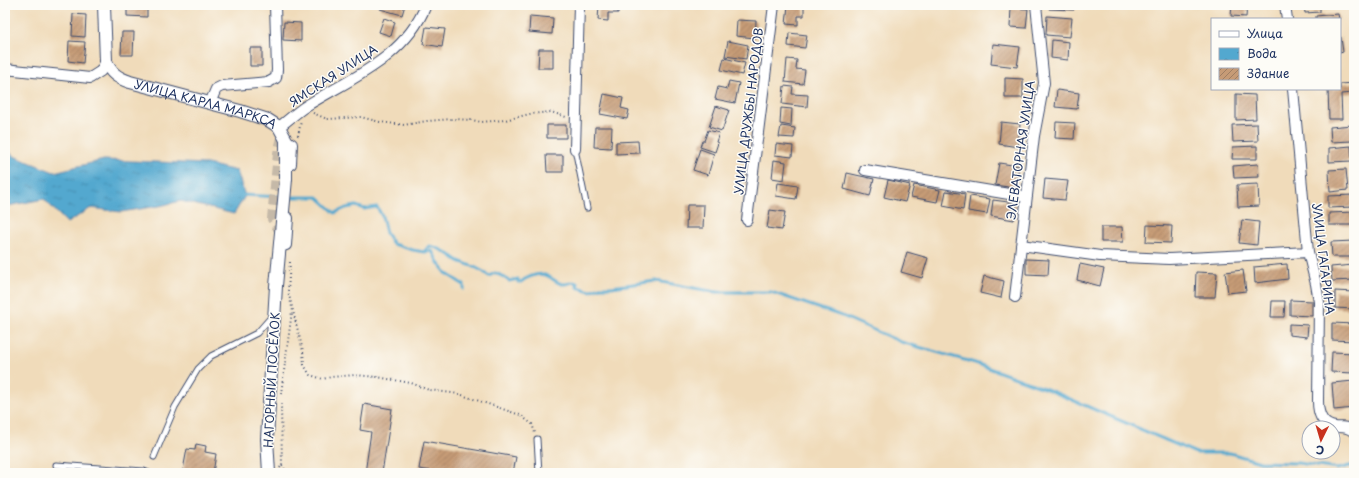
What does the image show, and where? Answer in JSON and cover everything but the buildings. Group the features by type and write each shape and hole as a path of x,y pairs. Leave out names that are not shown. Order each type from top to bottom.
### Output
{"street":[{"path":"5,69 90,78 101,71 106,61 104,5"},
{"path":"210,103 216,89 222,86 269,82 276,78 275,5"},
{"name":"ЯМСКАЯ УЛИЦА","path":"279,127 302,109 381,62 409,34 422,16 426,5"},
{"path":"575,149 579,5"},
{"name":"УЛИЦА ДРУЖБЫ НАРОДОВ","path":"747,220 774,5"},
{"name":"ЭЛЕВАТОРНАЯ УЛИЦА","path":"1015,297 1034,136 1044,83 1036,5"},
{"path":"1286,5 1287,18"},
{"name":"УЛИЦА КАРЛА МАРКСА","path":"106,61 108,68 114,75 121,79 256,115 279,127 286,140 286,180 276,286"},
{"name":"УЛИЦА ГАГАРИНА","path":"1293,90 1308,252 1319,302 1319,413 1322,420 1329,425 1346,428 1354,432"},
{"path":"865,170 1027,197"},
{"path":"1021,245 1100,256 1169,258 1308,252"},
{"name":"НАГОРНЫЙ ПОСЁЛОК","path":"269,473 267,439 276,286"}],"lane":[{"path":"575,149 587,208"},
{"path":"154,457 175,407 198,370 211,356 257,333 274,313"},
{"path":"537,438 539,473"},
{"path":"56,465 144,471 149,473"}],"path":[{"path":"302,109 327,118 361,117 380,122 404,125 452,119 481,122 505,120 530,114 551,112 576,120"},
{"path":"290,259 288,291 303,351 304,366 310,375 323,379 355,375 377,377 411,383 429,390 459,394 520,415 532,424 537,438"},
{"path":"278,473 282,465 281,399 292,308"},
{"path":"282,465 287,473"}],"water":[{"path":"5,149 16,157 54,172 104,160 207,164 237,171 245,196 234,214 181,201 121,212 91,208 67,223 44,199 7,206 5,205"}],"waterway":[{"path":"241,195 282,197"},
{"path":"287,197 318,197 335,213 346,208 356,206 364,209 377,207 382,216 386,233 393,244 424,252 429,246 434,247 473,266 489,276 495,273 509,281 518,279 518,282 521,282 539,274 549,277 561,284 572,282 578,283 577,287 590,291 600,287 656,281 716,292 771,292 842,316 901,342 975,363 1049,390 1196,453 1230,453 1260,462 1298,463 1337,469 1354,465"},
{"path":"424,252 432,251 439,264 447,274 464,285 464,289"}],"tunnel":[{"path":"281,233 272,219 278,153 283,134"}]}
